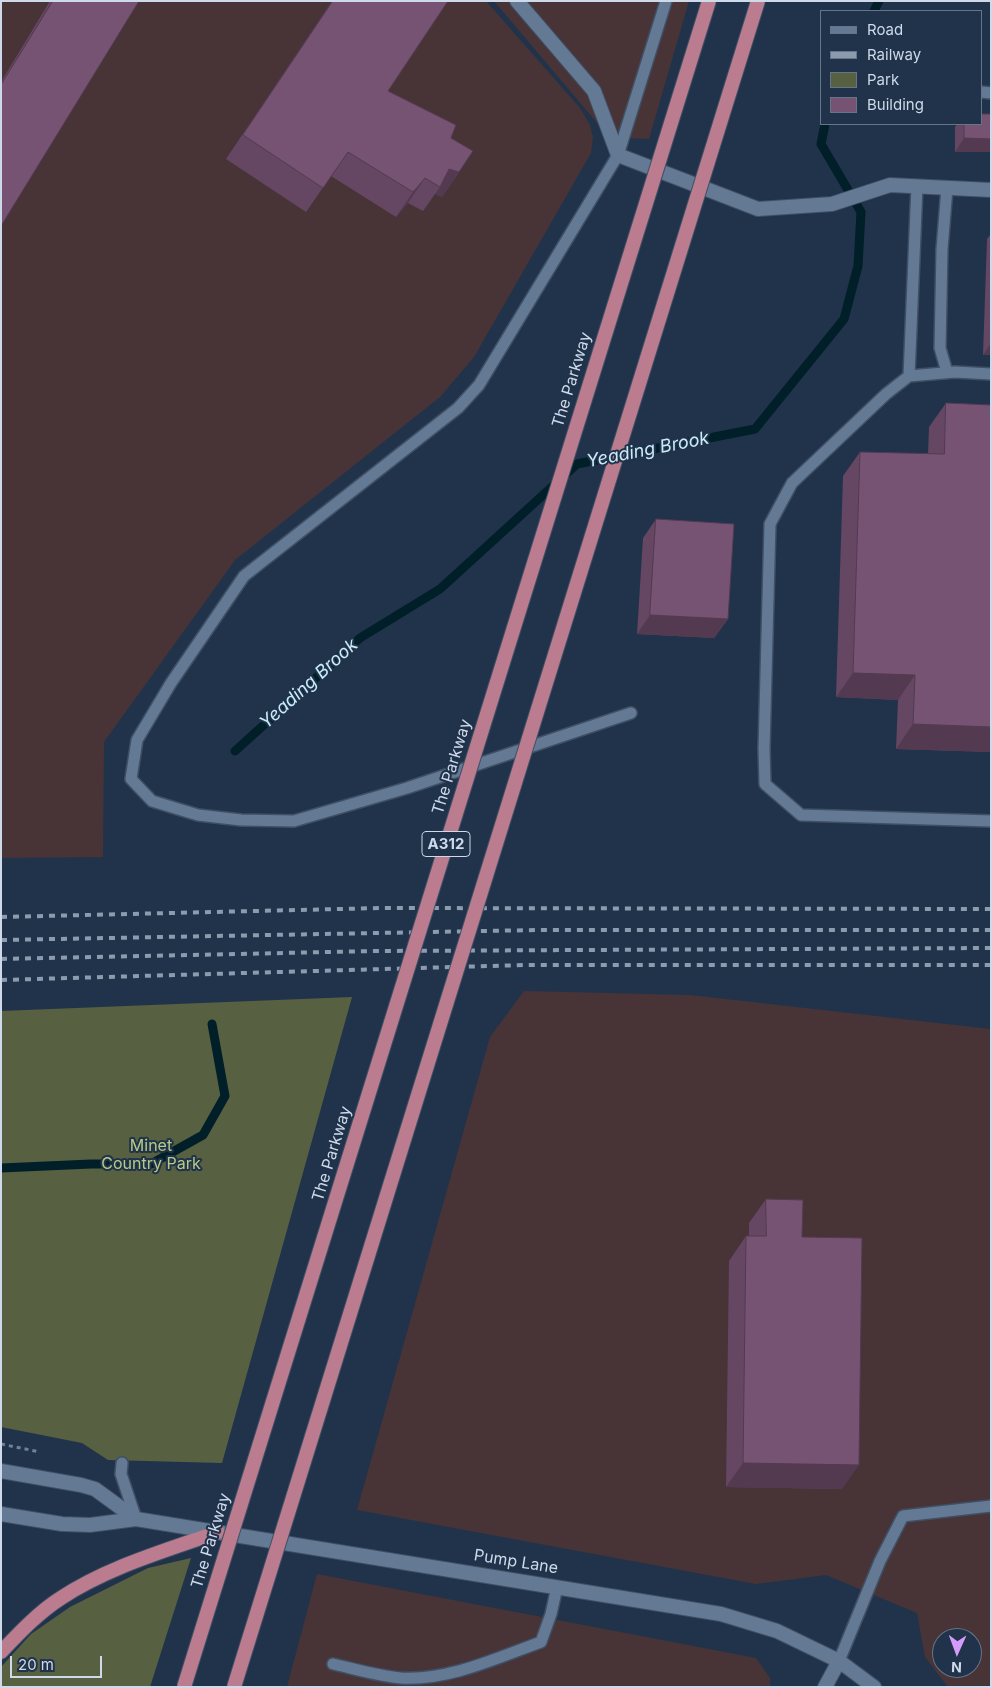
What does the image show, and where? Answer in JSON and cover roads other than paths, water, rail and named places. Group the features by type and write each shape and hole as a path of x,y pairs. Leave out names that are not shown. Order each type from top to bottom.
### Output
{"highway":[{"name":"The Parkway","path":"184,1687 708,1"},
{"name":"A312","path":"234,1687 758,1"},
{"path":"1,1652 26,1625 61,1598 102,1575 218,1532"}],"street":[{"path":"517,1 594,92 618,155 758,209 832,204 890,185 991,190"},
{"name":"Pump Lane","path":"1,1471 95,1489 136,1519"},
{"name":"Pump Lane","path":"1,1514 62,1524 90,1525 136,1519 721,1614 777,1631 840,1661 874,1687"},
{"path":"826,1687 840,1661"}],"lane":[{"path":"631,713 407,788 294,821 241,820 198,815 152,800 131,779 137,740 171,683 244,576 458,408 479,385 618,155 666,1"},
{"path":"909,376 917,186"},
{"path":"947,188 942,249 940,348 947,372"},
{"path":"991,374 947,372 909,376 886,394 792,483 770,524 765,784 801,815 991,821"},
{"path":"122,1464 121,1474 136,1519"},
{"path":"840,1661 880,1561 903,1516 991,1506"},
{"path":"333,1664 401,1678 437,1676 541,1642 551,1614 556,1586"}],"waterway":[{"name":"Yeading Brook","path":"874,10 879,1"},
{"name":"Yeading Brook","path":"235,751 360,638 440,589 577,464 755,429 844,319 858,266 861,212 821,144 825,125"},
{"name":"Yeading Brook","path":"1,1168 91,1164 151,1164 203,1135 225,1096 212,1024"}],"railway":[{"path":"1,917 382,908 991,909"},
{"path":"1,940 538,930 991,930"},
{"path":"1,959 377,951 991,948"},
{"path":"1,980 524,965 991,965"}],"park label":[{"name":"Minet Country Park","path":"151,1155"}]}
